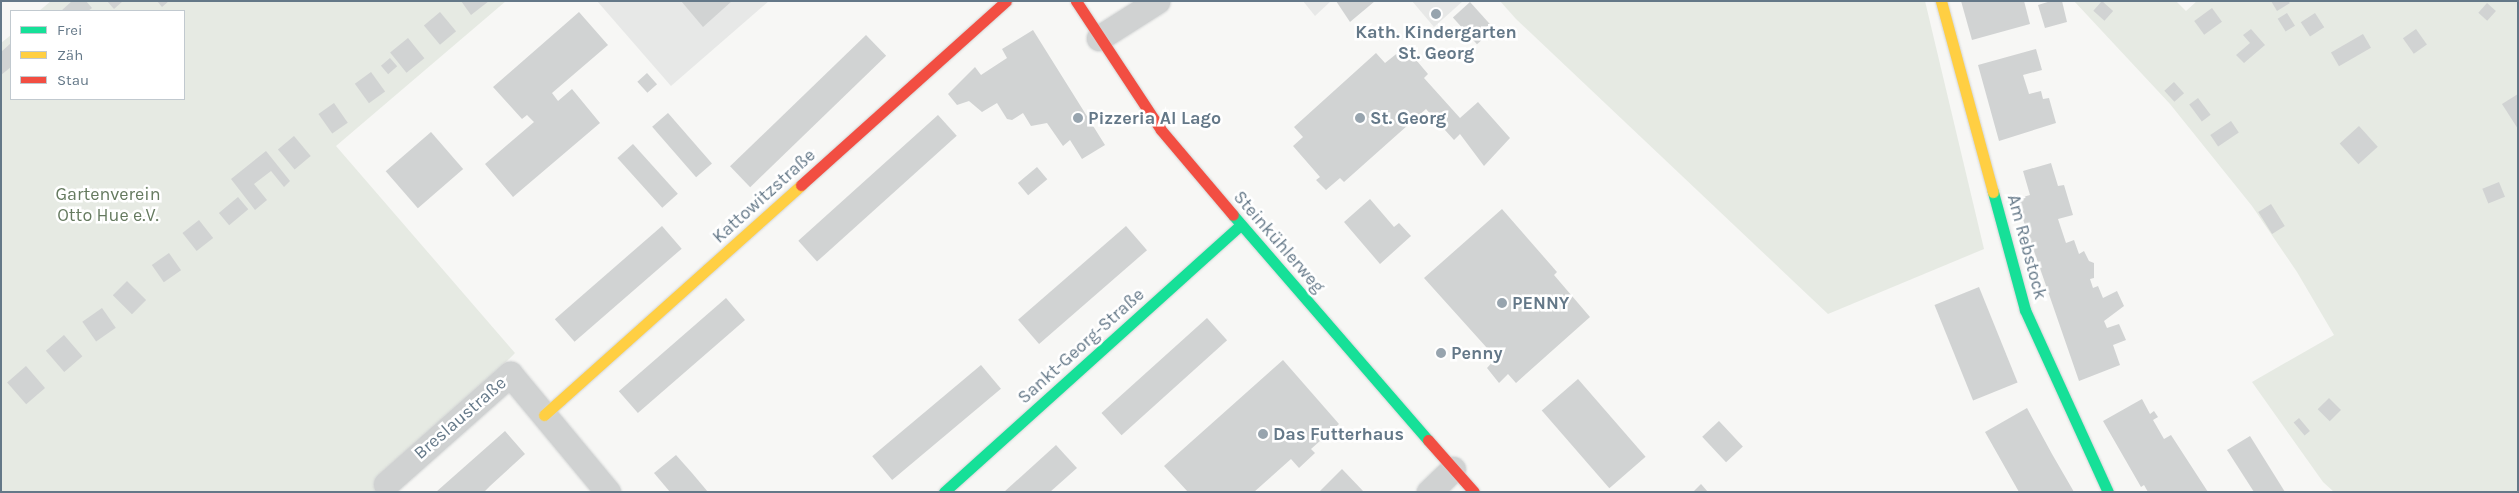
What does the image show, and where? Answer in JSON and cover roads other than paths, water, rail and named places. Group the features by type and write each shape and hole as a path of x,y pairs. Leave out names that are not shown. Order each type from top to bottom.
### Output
{"street":[{"name":"Kattowitzstraße","path":"544,415 1006,1"},
{"name":"Steinkühlerweg","path":"1076,1 1162,130 1241,225 1474,492"},
{"path":"1099,38 1157,1"},
{"name":"Am Rebstock","path":"1941,1 2025,310 2108,492"},
{"name":"Sankt-Georg-Straße","path":"944,492 1241,225"},
{"name":"Breslaustraße","path":"386,484 510,374 608,492"},
{"path":"1429,492 1453,469"}],"place":[{"name":"Kath. Kindergarten St. Georg","path":"1436,14"},
{"name":"Pizzeria Al Lago","path":"1078,118"},
{"name":"St. Georg","path":"1360,118"},
{"name":"PENNY","path":"1502,303"},
{"name":"Penny","path":"1441,353"},
{"name":"Das Futterhaus","path":"1263,434"}],"park label":[{"name":"Gartenverein Otto Hue e.V.","path":"108,205"}]}
